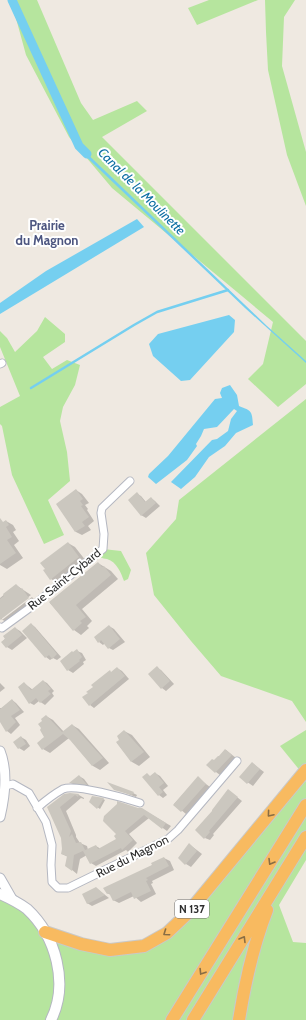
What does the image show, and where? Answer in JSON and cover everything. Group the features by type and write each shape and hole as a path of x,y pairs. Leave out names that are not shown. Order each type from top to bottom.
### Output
{"highway":[{"name":"N 137","path":"46,932 81,944 110,950 144,946 167,933 188,914 306,770"},
{"path":"172,1020 306,805"},
{"path":"193,1020 306,837"},
{"path":"239,1020 246,977 253,950 268,908 287,868"}],"main road":[{"path":"0,894 12,899 27,910 46,932 56,955 60,983 54,1017"}],"street":[{"name":"Rue Saint-Cybard","path":"0,627 2,628 35,604 103,548 104,534 101,513 102,508 130,481"},
{"path":"0,750 4,762 5,786 0,817"},
{"name":"Rue du Magnon","path":"37,808 46,822 52,845 52,882 58,888 68,888 168,839 178,830 237,761"},
{"path":"5,786 13,784 29,794 37,808 64,788 110,794 140,803"},
{"path":"0,878 12,899"}],"green space":[{"path":"11,0 37,0 81,103 93,120 137,101 147,111 102,137 306,341 306,384 278,407 248,379 263,364 273,322 112,188 69,137 26,55"},
{"path":"209,0 258,0 197,25 188,8"},
{"path":"265,0 295,0 284,17 282,66 306,152 306,206 287,155 268,70"},
{"path":"45,317 65,334 65,342 43,357 52,369 67,360 80,365 75,385 63,407 60,421 67,452 70,481 48,500 64,535 44,544 12,475 2,426 0,424 0,407 20,396 0,347 0,331 7,338 15,352 37,331"},
{"path":"306,399 306,722 292,701 221,676 154,595 146,553 176,519 179,500"},
{"path":"103,549 121,551 131,570 128,579 124,581 118,568 110,560 95,555"},
{"path":"306,730 306,778 280,746"},
{"path":"301,776 306,782 306,860 279,905 293,942 306,943 306,1020 0,1020 0,894 12,899 45,932 110,950 167,933"}],"water":[{"path":"9,0 12,0 79,146 267,326 306,361 306,363 245,308 77,148"},
{"path":"137,219 144,227 0,314 0,303 46,271"},
{"path":"229,315 235,320 234,332 190,380 181,381 153,356 149,344 158,334"},
{"path":"230,385 237,395 239,406 250,412 253,425 236,433 225,446 209,457 195,477 181,489 171,482 212,440 217,439 228,431 231,419 237,411 234,409 217,427 204,429 196,444 197,446 187,460 156,484 148,477 149,474 168,456 215,399 222,398 220,393 222,388"}],"building":[{"path":"76,489 83,499 80,501 83,505 81,506 89,517 82,522 85,526 75,532 56,504"},
{"path":"137,492 145,502 151,497 156,503 141,516 128,500"},
{"path":"0,518 3,522 6,520 9,525 6,527 12,537 7,540 16,553 0,564"},
{"path":"68,542 79,557 50,580 43,570 45,569 40,563"},
{"path":"98,562 102,567 104,566 111,575 76,605 86,617 80,621 82,623 73,631 49,602"},
{"path":"16,584 21,589 22,588 29,598 0,620 0,599 4,596 3,594"},
{"path":"31,623 57,654 52,659 49,655 45,658 22,631"},
{"path":"109,625 120,639 108,649 101,640 98,643 94,637"},
{"path":"15,627 22,635 6,648 1,642 5,639 3,636"},
{"path":"77,649 82,657 79,660 80,661 67,671 60,661 72,651 73,652"},
{"path":"157,666 170,681 161,689 148,674"},
{"path":"117,667 125,676 89,706 82,697 93,687 91,685 110,670 111,672"},
{"path":"43,680 51,689 48,691 51,694 40,703 36,698 29,704 18,687 24,682 31,690"},
{"path":"12,699 20,710 11,716 16,722 6,732 0,722 0,709"},
{"path":"46,715 62,732 72,724 103,758 92,766 63,734 42,750 37,743 44,737 38,724"},
{"path":"124,730 144,752 131,762 116,742 119,740 117,736"},
{"path":"21,736 26,744 18,749 13,742"},
{"path":"225,749 232,755 215,773 206,765 212,759 214,760 219,756"},
{"path":"252,762 260,769 247,784 239,777"},
{"path":"155,772 164,783 159,787 163,792 158,796 142,777 147,773 150,776"},
{"path":"79,775 87,785 69,783"},
{"path":"198,776 206,784 181,812 173,805"},
{"path":"107,782 134,792 132,795 114,790"},
{"path":"228,789 238,797 204,839 195,830 212,811"},
{"path":"64,794 79,794 78,797 75,795 60,807 71,831 69,837 72,834 76,843 81,842 85,850 74,855 72,871 65,866 67,856 61,854 61,838 47,807"},
{"path":"92,796 104,798 97,809 89,802"},
{"path":"117,801 142,808 166,823 162,829 144,815 125,831 133,840 122,850 121,848 90,864 83,851 96,845 98,849 116,839 114,836 116,834 103,821 104,816 117,804"},
{"path":"189,843 197,851 185,865 178,858"},
{"path":"164,857 169,866 146,878 151,891 134,899 131,892 113,901 109,893 107,894 103,888 152,865 151,863"},
{"path":"96,887 105,895 87,904 82,894"}],"waterway":[{"name":"Canal de la Moulinette","path":"12,0 79,146 87,154"},
{"path":"31,388 157,312 228,290"}],"district":[{"name":"Prairie du Magnon","path":"47,232"}]}
